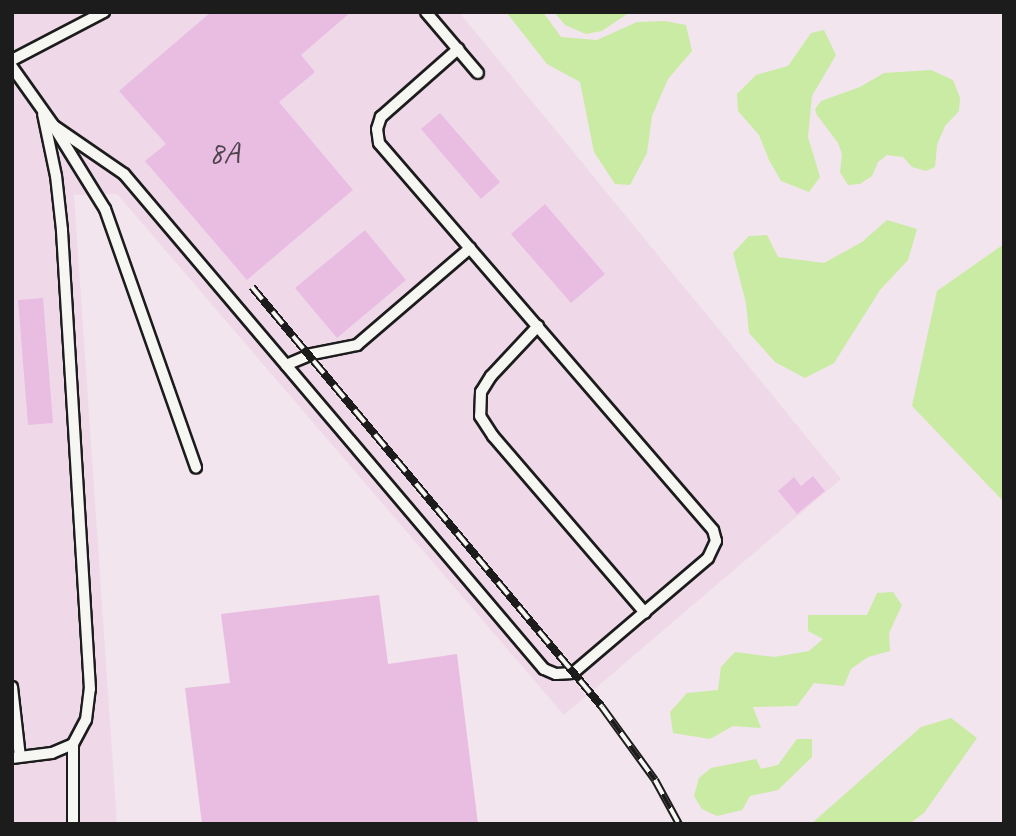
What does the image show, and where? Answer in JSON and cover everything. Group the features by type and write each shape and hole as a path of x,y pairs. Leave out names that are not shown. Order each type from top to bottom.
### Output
{"lane":[{"path":"12,60 104,12"},
{"path":"426,12 478,73"},
{"path":"54,126 124,174 544,669 556,674 579,670 708,558 715,550 713,530 379,143 377,130 381,117 457,49"},
{"path":"12,67 54,126 105,209 196,467"},
{"path":"42,109 56,176 62,230 90,689 86,720 74,744 73,824"},
{"path":"286,365 312,354 357,345 470,248"},
{"path":"537,326 491,376 481,392 480,416 494,436 645,613"},
{"path":"12,687 16,757 52,753 74,744"}],"shaded area":[{"path":"12,12 459,12 841,479 564,715 117,194 74,195 117,824 12,824"}],"green space":[{"path":"506,12 543,12 561,37 597,40 637,22 665,21 686,25 692,51 668,79 652,116 647,153 630,185 615,184 594,152 580,82 547,64"},
{"path":"554,12 630,12 602,31 586,34 565,25"},
{"path":"824,30 836,55 812,96 808,137 820,177 809,192 781,181 759,135 738,111 737,94 756,75 788,66 811,33"},
{"path":"931,70 953,80 960,98 959,111 945,126 937,145 935,167 926,171 912,167 903,157 887,155 878,162 872,176 860,184 848,185 840,172 842,154 838,143 815,109 821,101 860,87 884,73"},
{"path":"887,220 917,229 908,260 880,290 834,363 805,378 775,362 749,333 746,303 733,253 749,236 767,235 778,257 824,263 862,242"},
{"path":"1004,244 1004,502 912,406 937,291"},
{"path":"893,592 902,605 889,633 890,651 868,657 851,669 844,686 814,683 797,706 753,707 761,728 733,726 710,739 673,733 670,712 687,693 718,690 721,667 735,652 774,657 809,651 823,639 808,631 808,615 867,615 877,593"},
{"path":"951,718 977,738 924,813 909,824 811,824 921,727"},
{"path":"797,739 812,739 812,757 778,790 750,796 742,810 717,816 702,809 694,796 699,778 711,768 756,759 761,769 778,765"}],"building":[{"path":"211,12 351,12 301,55 315,72 279,102 353,190 247,280 145,161 166,144 119,91"},
{"path":"440,113 500,182 481,199 421,129"},
{"path":"545,204 605,274 571,303 511,234"},
{"path":"365,230 406,280 337,338 295,288"},
{"path":"43,298 53,423 28,425 18,300"},
{"path":"813,476 825,491 797,514 778,491 794,477 801,486"},
{"path":"379,595 388,664 457,654 478,824 202,824 185,688 230,683 221,614"}],"railway":[{"path":"252,287 602,707 655,780 679,824"}]}
